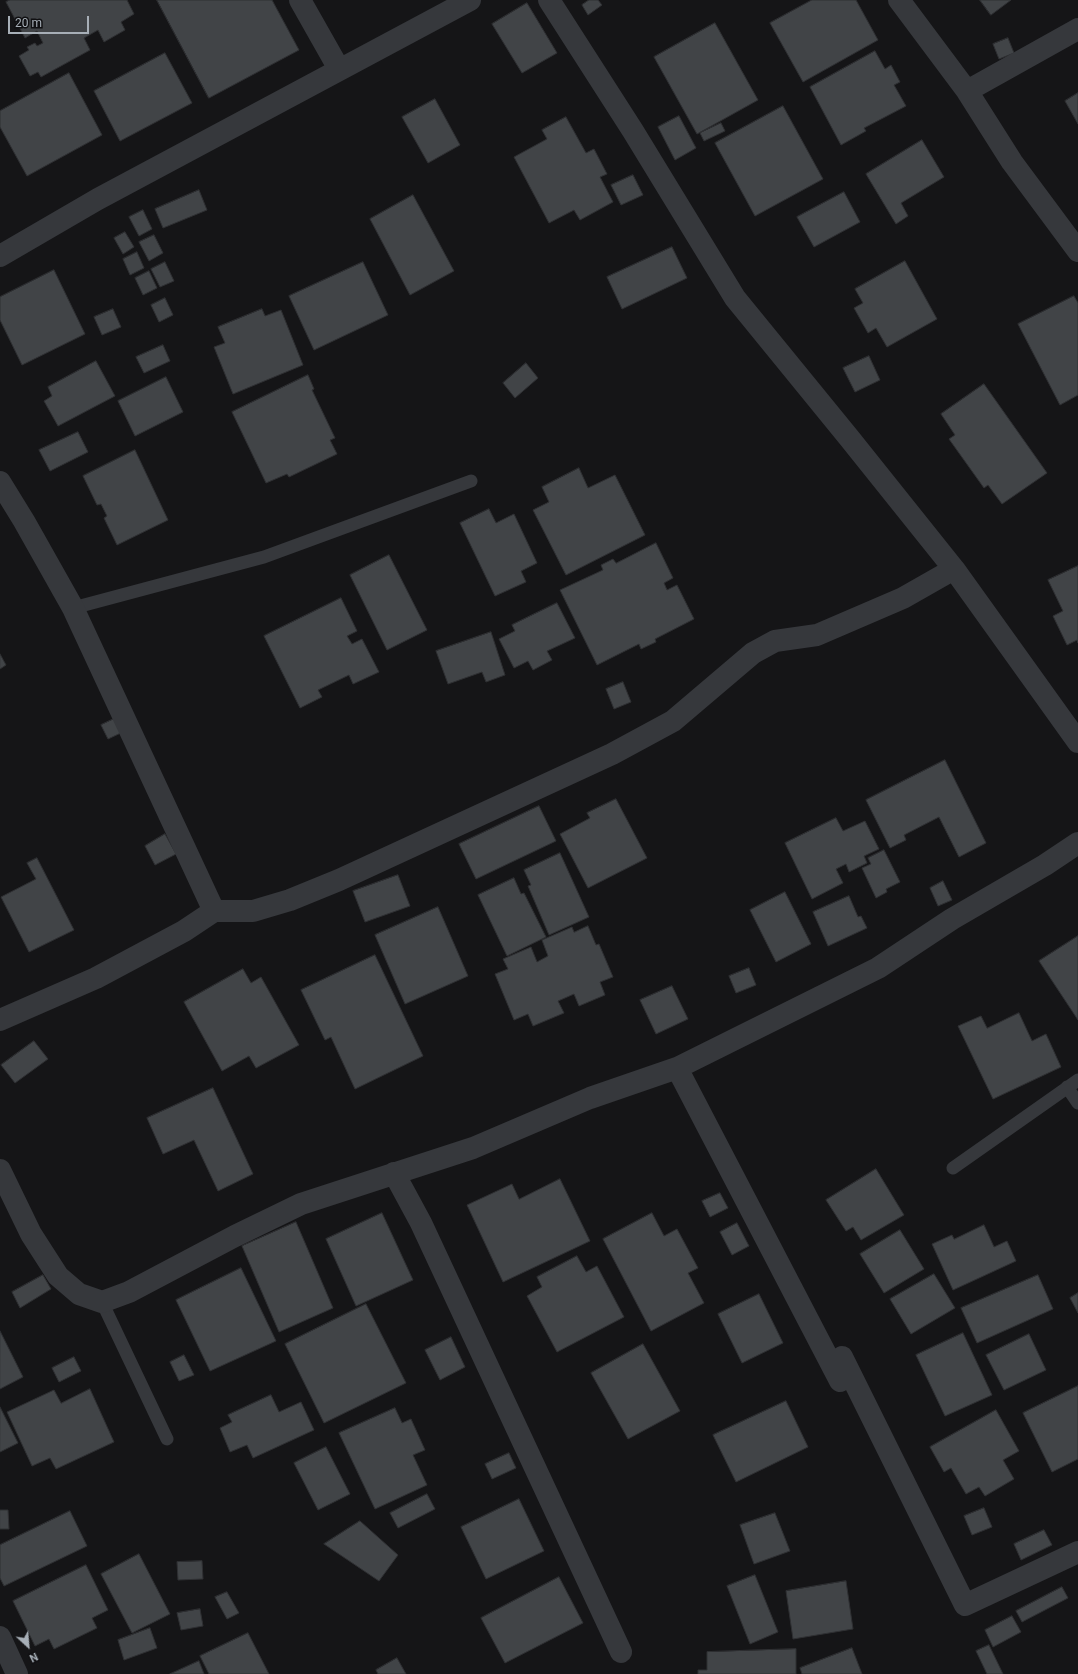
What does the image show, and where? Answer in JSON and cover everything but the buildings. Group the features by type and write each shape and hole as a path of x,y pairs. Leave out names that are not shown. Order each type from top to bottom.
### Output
{"street":[{"path":"300,0 339,69"},
{"path":"0,256 98,199 470,0"},
{"path":"549,0 633,131 734,298 954,569 1078,742"},
{"path":"899,0 967,91 1012,162 1078,251"},
{"path":"967,91 1078,29"},
{"path":"0,482 24,521 73,608 214,911"},
{"path":"0,1020 96,978 184,931 214,911 253,911 290,900 339,880 612,754 673,721 753,652 775,641 817,635 903,598 954,569"},
{"path":"0,1170 31,1234 58,1276 79,1294 102,1302 129,1292 195,1259 235,1236 301,1204 394,1172 473,1148 590,1098 677,1068 878,968 952,919 1045,865 1078,843"},
{"path":"677,1068 852,1403"},
{"path":"394,1172 424,1230 621,1652"},
{"path":"842,1357 966,1605 1078,1552"},
{"path":"0,1637 17,1674"}],"lane":[{"path":"73,608 264,557 471,481"},
{"path":"953,1168 1073,1083 1078,1103"},
{"path":"102,1302 167,1439"}]}
